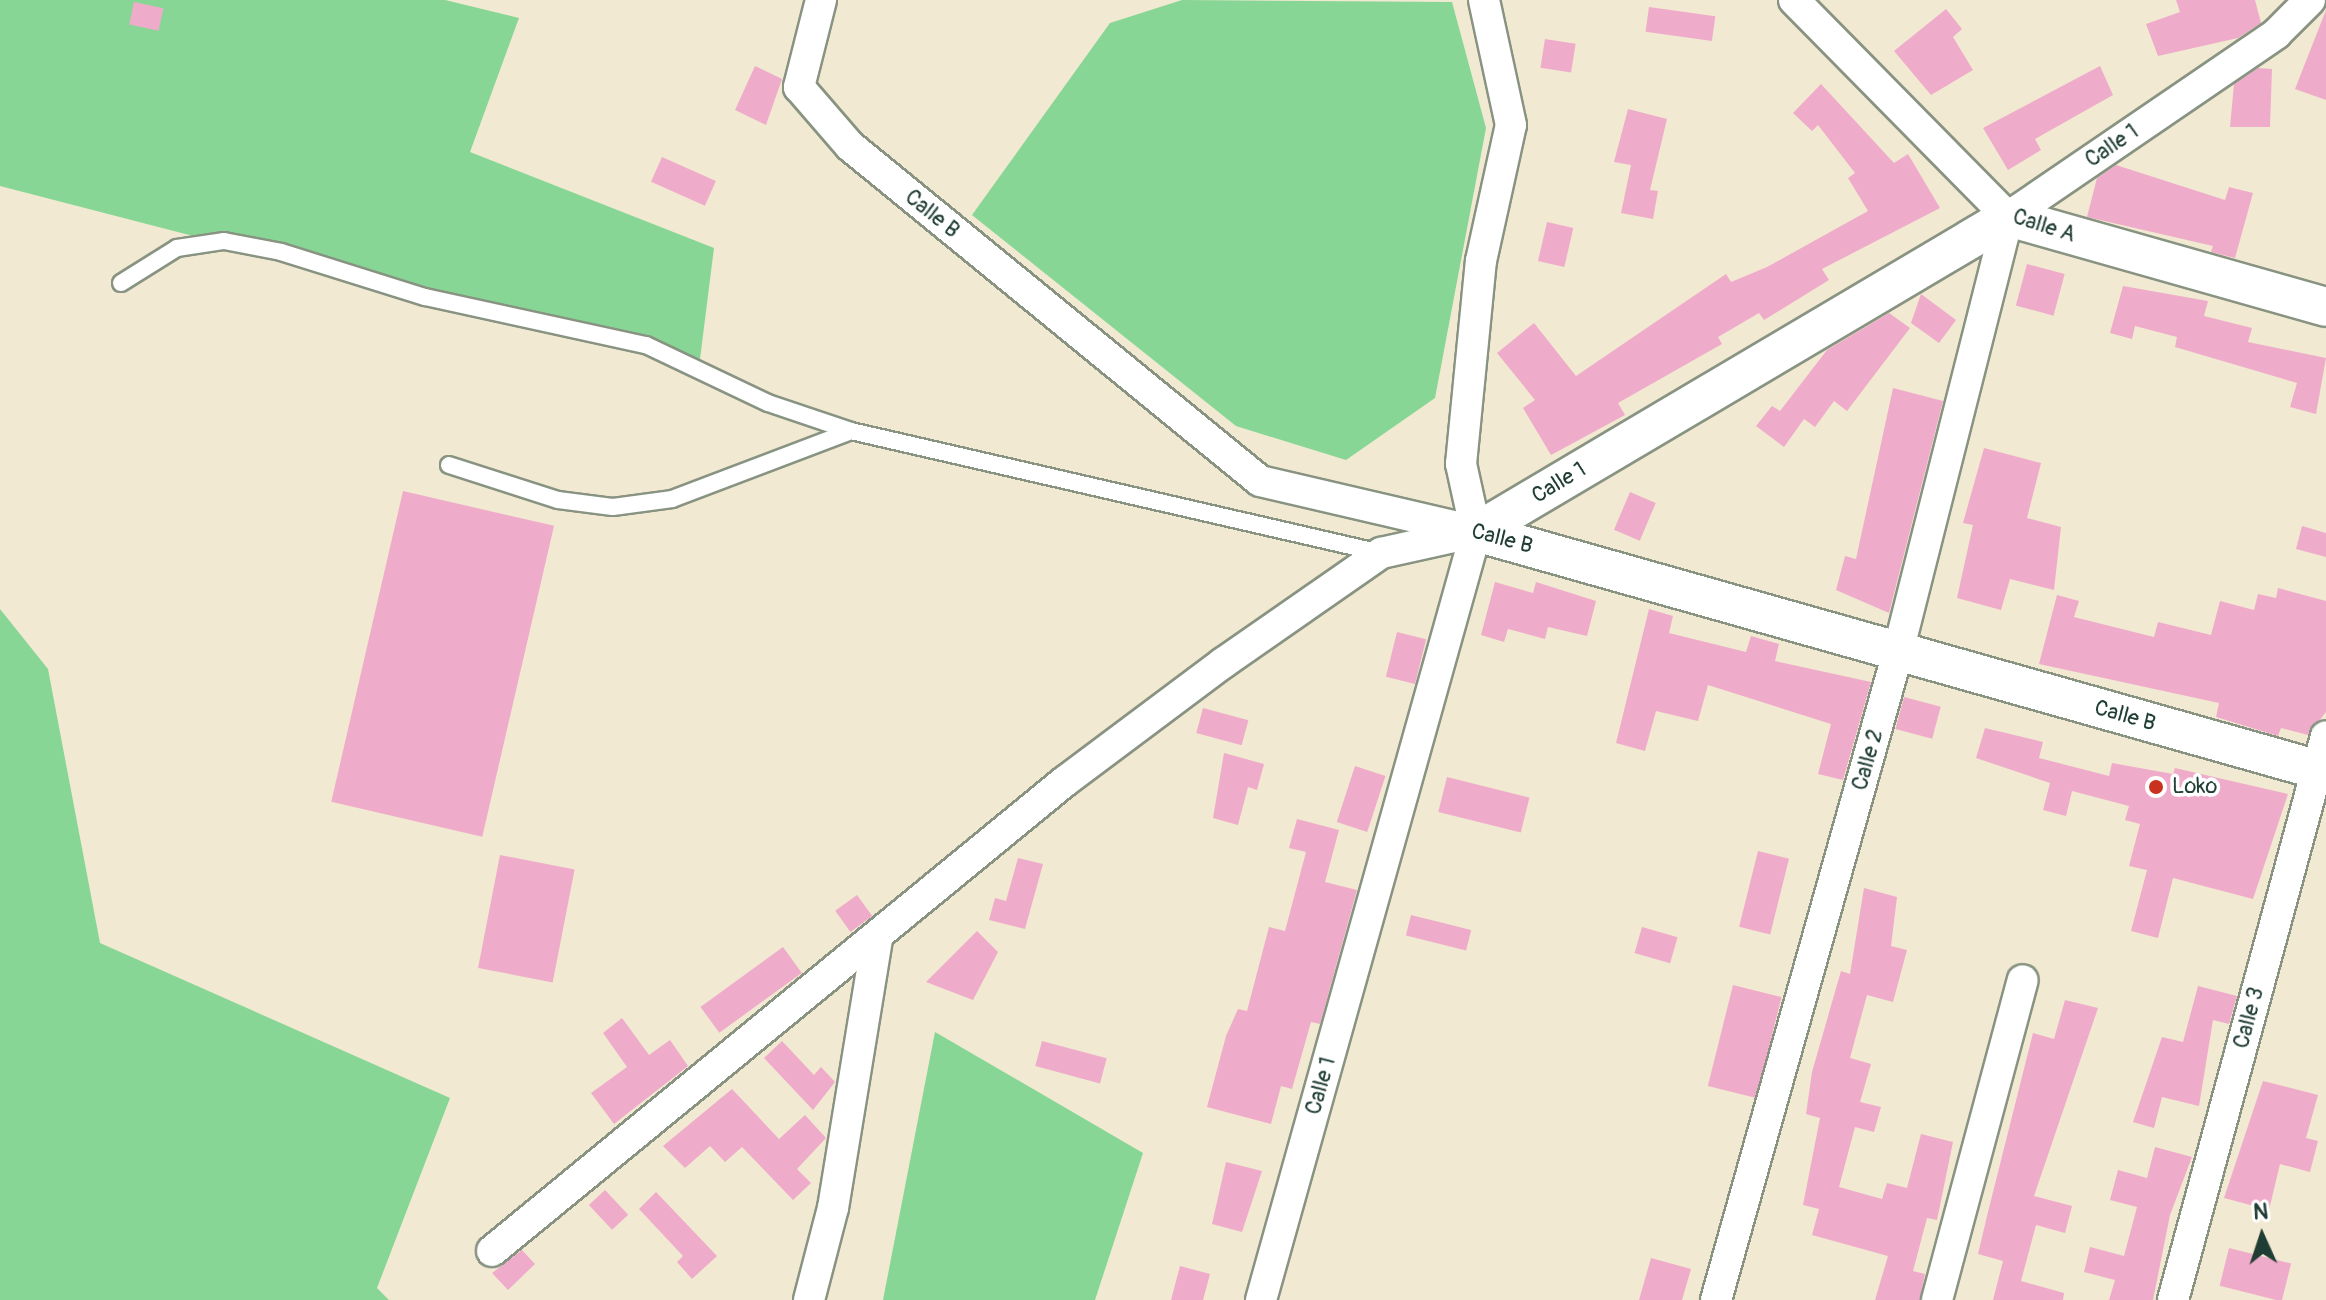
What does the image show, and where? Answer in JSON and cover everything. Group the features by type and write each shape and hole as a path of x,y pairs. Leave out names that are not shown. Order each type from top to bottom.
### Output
{"street":[{"name":"Calle B","path":"821,0 799,87 850,146 1260,481 1476,532 1898,652 2323,759"},
{"path":"492,1251 1064,782 1381,553 1476,532 1461,464 1481,261 1511,125 1484,0"},
{"name":"Calle A","path":"1794,0 2008,217 2326,307"},
{"name":"Calle 1","path":"1261,1300 1476,532 2008,217 2276,34 2310,0"},
{"name":"Calle 2","path":"1716,1300 1898,652 2008,217"},
{"name":"Calle 3","path":"2173,1300 2323,759"},
{"path":"809,1300 833,1208 877,938"},
{"path":"1937,1300 2023,980"}],"lane":[{"path":"121,283 177,248 224,241 267,249 425,297 646,345 768,403 851,431 1381,553"},
{"path":"449,465 558,500 613,507 672,499 851,431"}],"green space":[{"path":"0,0 445,0 519,18 470,152 714,248 699,367 0,186"},
{"path":"1182,0 1452,2 1486,128 1435,398 1346,460 1236,426 972,215 1110,23"},
{"path":"0,609 48,669 100,943 450,1098 377,1288 389,1300 0,1300"},
{"path":"935,1032 1143,1153 1095,1300 883,1300"}],"building":[{"path":"2176,0 2255,0 2261,23 2238,38 2158,56 2146,24 2180,12"},
{"path":"134,2 163,8 159,31 129,24"},
{"path":"1649,7 1715,16 1712,41 1646,32"},
{"path":"1946,9 1962,29 1953,37 1973,70 1931,95 1894,51"},
{"path":"2326,10 2326,100 2295,89"},
{"path":"1545,39 1576,44 1571,72 1540,68"},
{"path":"755,66 782,79 766,125 735,110"},
{"path":"2100,66 2113,95 2035,139 2041,150 2008,170 1983,128"},
{"path":"2258,68 2272,69 2270,127 2230,127 2234,84"},
{"path":"1821,84 1894,163 1908,154 1940,208 1822,269 1829,280 1764,320 1759,313 1718,337 1722,344 1618,403 1625,415 1551,455 1523,408 1535,400 1497,353 1534,323 1576,376 1726,274 1731,282 1767,267 1868,211 1848,178 1855,173 1818,125 1812,131 1793,113"},
{"path":"1628,109 1667,119 1650,190 1658,191 1653,219 1621,213 1631,165 1614,162"},
{"path":"662,157 716,181 705,206 651,182"},
{"path":"2116,165 2225,200 2229,187 2253,193 2235,258 2211,252 2213,246 2087,217 2097,178"},
{"path":"1547,222 1573,228 1564,267 1538,261"},
{"path":"2027,264 2065,274 2054,316 2016,306"},
{"path":"2123,286 2208,301 2204,316 2252,328 2248,342 2326,358 2316,414 2290,407 2297,383 2175,347 2177,337 2135,326 2132,339 2110,333"},
{"path":"1921,294 1956,320 1939,343 1911,323"},
{"path":"1889,313 1910,328 1847,411 1834,401 1815,427 1804,419 1784,447 1756,426 1772,406 1780,411 1827,350"},
{"path":"1893,388 1943,401 1889,613 1836,590 1845,556 1856,559"},
{"path":"1984,448 2041,463 2027,518 2061,527 2054,590 2010,579 2001,610 1957,598 1973,525 1963,523"},
{"path":"403,491 554,526 482,837 331,802"},
{"path":"1630,492 1656,503 1640,541 1614,530"},
{"path":"2302,526 2326,533 2326,557 2296,549"},
{"path":"1495,582 1533,593 1536,582 1596,601 1587,636 1548,627 1545,639 1508,629 1504,642 1481,635"},
{"path":"2278,588 2326,601 2326,712 2308,735 2281,728 2278,736 2216,717 2219,703 2039,664 2057,595 2079,601 2074,617 2154,637 2158,622 2211,635 2220,601 2254,610 2258,594 2276,598"},
{"path":"1649,609 1673,616 1669,633 1746,652 1751,636 1779,644 1775,661 1871,682 1843,780 1818,774 1831,724 1708,685 1698,721 1656,711 1645,751 1616,743"},
{"path":"1397,632 1426,639 1415,684 1386,677"},
{"path":"1904,697 1941,707 1932,739 1895,729"},
{"path":"1203,708 1248,720 1242,745 1196,733"},
{"path":"1985,728 2043,742 2039,758 2109,776 2112,763 2173,774 2175,768 2288,794 2253,899 2173,878 2158,938 2131,931 2147,870 2129,866 2140,824 2125,820 2129,806 2072,791 2066,816 2043,810 2050,783 1976,758"},
{"path":"1224,753 1264,764 1257,790 1248,787 1238,825 1213,818"},
{"path":"1355,766 1385,776 1367,832 1337,822"},
{"path":"1447,777 1529,798 1521,832 1438,812"},
{"path":"1297,819 1339,830 1325,882 1357,890 1320,1024 1311,1022 1292,1089 1281,1086 1271,1124 1207,1107 1226,1036 1238,1009 1247,1011 1269,927 1285,931 1306,852 1289,848"},
{"path":"1758,851 1789,859 1770,934 1739,927"},
{"path":"500,855 575,870 553,982 478,968"},
{"path":"1018,858 1043,864 1025,929 989,920 995,898 1006,901"},
{"path":"1864,888 1897,897 1891,946 1907,950 1893,1002 1867,995 1850,1058 1871,1064 1860,1102 1881,1107 1874,1132 1855,1127 1839,1187 1882,1199 1887,1183 1907,1188 1921,1134 1953,1142 1937,1220 1927,1218 1913,1271 1925,1274 1920,1300 1875,1300 1888,1256 1812,1235 1819,1209 1803,1205 1820,1118 1806,1114 1812,1072 1841,971 1850,974"},
{"path":"857,895 872,916 850,932 835,911"},
{"path":"1411,915 1471,930 1466,950 1406,935"},
{"path":"1642,927 1678,937 1670,963 1635,953"},
{"path":"977,931 998,952 973,1000 926,982"},
{"path":"783,947 802,973 719,1033 700,1007"},
{"path":"1733,985 1782,997 1756,1098 1708,1086"},
{"path":"2198,986 2237,996 2229,1024 2213,1020 2199,1106 2162,1097 2154,1128 2133,1122 2162,1037 2183,1042"},
{"path":"2065,1000 2098,1008 2034,1196 2072,1206 2065,1233 2036,1225 2021,1281 2064,1293 2063,1300 1993,1300 2003,1261 1978,1254 1988,1212 2033,1033 2054,1039"},
{"path":"622,1018 649,1055 670,1040 688,1066 614,1124 591,1093 627,1067 603,1033"},
{"path":"782,1041 814,1075 821,1067 835,1082 813,1110 764,1058"},
{"path":"1042,1041 1107,1058 1100,1083 1035,1066"},
{"path":"2263,1081 2318,1095 2306,1138 2318,1141 2310,1172 2280,1164 2269,1210 2224,1198"},
{"path":"732,1089 779,1139 805,1115 826,1138 797,1169 811,1183 793,1200 742,1147 725,1162 710,1146 685,1168 663,1146"},
{"path":"2155,1147 2192,1157 2170,1215 2153,1300 2109,1300 2115,1280 2084,1272 2090,1247 2124,1256 2137,1207 2110,1200 2118,1170 2147,1178"},
{"path":"1226,1162 1262,1171 1242,1232 1212,1224"},
{"path":"605,1190 628,1215 612,1230 589,1205"},
{"path":"656,1192 717,1256 692,1279 677,1262 683,1256 639,1209"},
{"path":"2229,1248 2291,1263 2282,1300 2220,1286"},
{"path":"522,1250 535,1264 508,1290 492,1273"},
{"path":"1651,1258 1691,1269 1682,1300 1639,1300"},
{"path":"1180,1266 1210,1274 1203,1300 1171,1300"}],"place":[{"name":"Loko","path":"2156,787"}]}
